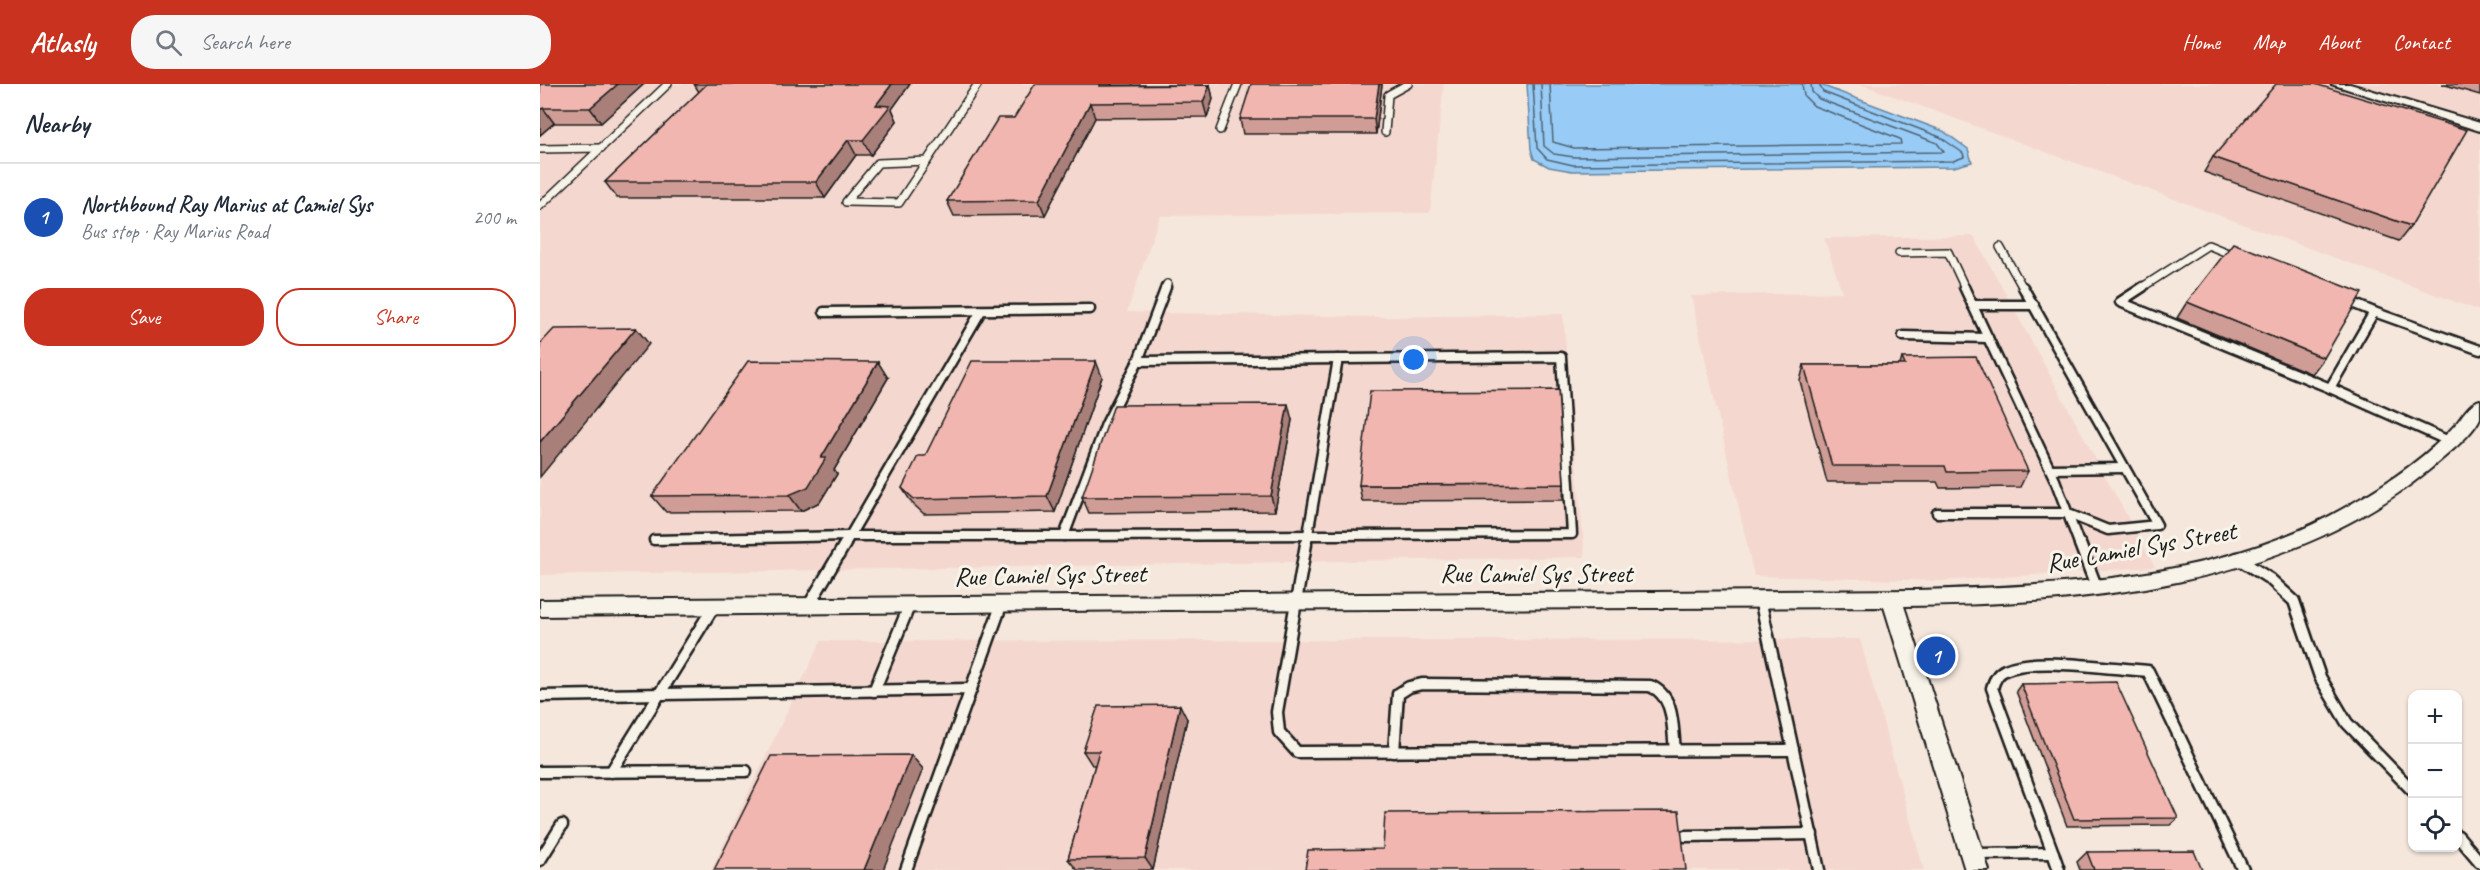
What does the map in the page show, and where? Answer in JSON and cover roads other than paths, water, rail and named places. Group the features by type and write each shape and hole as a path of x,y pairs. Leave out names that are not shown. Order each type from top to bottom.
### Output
{"street":[{"path":"2337,84 2480,127"},
{"name":"Rue Camiel Sys Street","path":"540,608 1295,600 1892,599 2071,591 2237,558 2320,529 2401,482 2451,442 2480,406"},
{"path":"1892,599 1974,862"}],"lane":[{"path":"540,206 668,84"},
{"path":"929,161 878,163 846,202 899,203 929,161 978,84"},
{"path":"1220,130 1238,84"},
{"path":"1385,132 1388,95 1408,84"},
{"path":"540,149 601,148"},
{"path":"2241,259 2208,245 2120,302 2330,388 2451,442"},
{"path":"1937,513 2066,513 2108,530 2157,525 2000,247"},
{"path":"1899,253 1948,252 2050,469 2096,586"},
{"path":"1064,536 1106,424 1138,361 1167,284"},
{"path":"2341,298 2480,350"},
{"path":"1972,305 2034,305"},
{"path":"824,312 1090,309"},
{"path":"809,605 981,311"},
{"path":"2330,388 2374,312"},
{"path":"1903,336 1988,338"},
{"path":"654,540 1308,532 1572,534 1561,357 1138,361"},
{"path":"1338,359 1277,712 1279,732 1297,752 1793,750"},
{"path":"2050,469 2124,468"},
{"path":"2237,558 2271,579 2294,601 2320,677 2347,723 2408,786"},
{"path":"1760,599 1819,870"},
{"path":"906,870 1002,603"},
{"path":"874,691 910,604"},
{"path":"611,772 714,606"},
{"path":"2059,870 1992,688 1994,680 2005,670 2025,665 2148,671 2243,870"},
{"path":"1394,752 1398,694 1409,687 1422,684 1650,686 1662,691 1669,704 1675,750"},
{"path":"540,696 971,689"},
{"path":"540,772 746,771"},
{"path":"540,860 562,825"},
{"path":"1685,836 1812,834"},
{"path":"2462,841 2478,857"},
{"path":"1974,862 2053,853"}],"water":[{"path":"1527,84 1818,84 1943,131 1968,149 1972,162 1954,167 1572,171 1549,167 1534,159 1531,149"}],"place":[{"name":"Northbound Ray Marius at Camiel Sys","path":"1936,656"}]}
